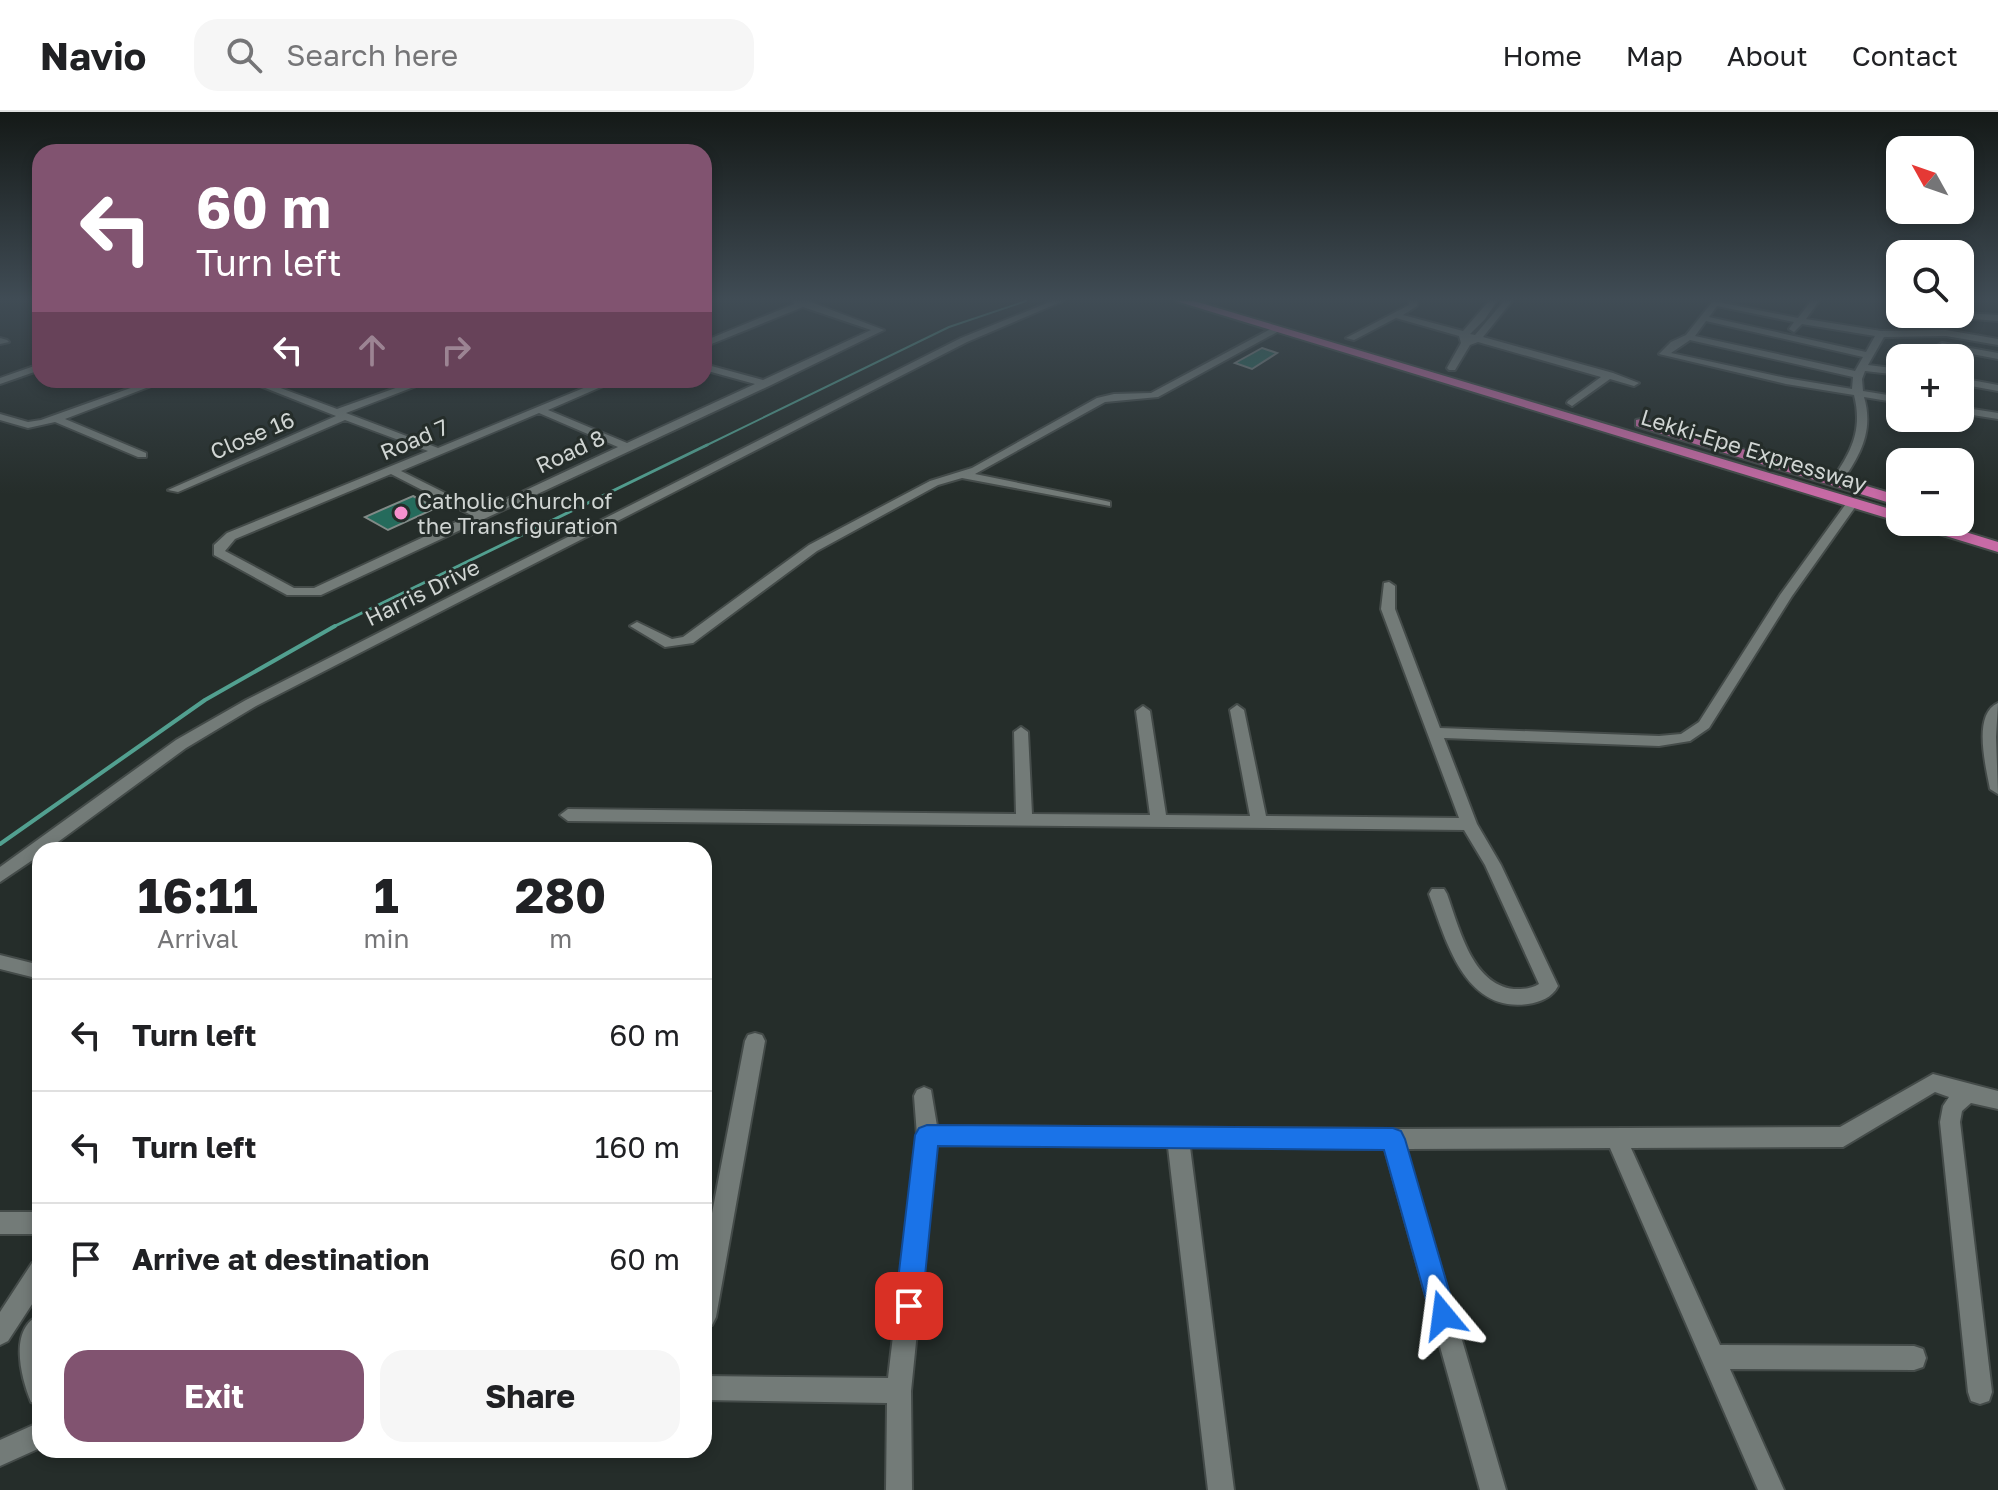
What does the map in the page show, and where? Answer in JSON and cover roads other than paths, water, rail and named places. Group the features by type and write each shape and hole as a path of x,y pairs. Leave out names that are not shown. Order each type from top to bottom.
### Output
{"highway":[{"name":"Lekki-Epe Expressway","path":"1396,365 1886,513"},
{"name":"Lekki-Epe Expressway","path":"1443,365 1886,497"}],"street":[{"name":"Road 8","path":"231,536 220,545 218,552 278,585 302,594 316,592 805,365"},
{"name":"Harris Drive","path":"47,842 181,744 251,703 914,365"},
{"path":"637,626 670,644 688,640 813,548 934,483 964,475 1110,396 1136,400 1154,395 1209,365"},
{"path":"1572,365 1634,383"},
{"path":"1714,365 1886,398"},
{"path":"1761,376 1767,365"},
{"path":"1828,365 1886,372"},
{"path":"1837,481 1860,448 1863,424 1859,394 1864,365"},
{"path":"712,369 766,384"},
{"path":"0,381 32,370"},
{"path":"1572,403 1610,375"},
{"path":"1974,384 1998,388"},
{"path":"0,417 28,425 57,419 140,388"},
{"path":"271,388 437,451"},
{"name":"Close 16","path":"174,490 407,388"},
{"name":"Road 7","path":"231,536 592,388"},
{"path":"538,409 626,447"},
{"path":"1974,412 1998,416"},
{"path":"57,419 142,455"},
{"path":"391,470 480,515"},
{"path":"964,475 1106,504"},
{"path":"1436,733 1659,741 1685,738 1704,725 1786,595 1852,503"},
{"path":"1389,586 1388,609 1469,824 1493,865 1549,986 1540,995 1517,998 1494,994 1481,984 1463,955 1438,894"},
{"path":"1998,708 1988,737 1998,789"},
{"path":"1237,710 1259,822"},
{"path":"1143,711 1159,821"},
{"path":"1021,732 1024,819"},
{"path":"568,815 1469,824"},
{"name":"Harris Drive","path":"0,876 32,853"},
{"path":"0,962 32,970"},
{"path":"712,1274 755,1041"},
{"path":"927,1135 1393,1139 1843,1137 1933,1083 1998,1100"},
{"path":"1968,1093 1953,1106 1950,1122 1980,1392"},
{"path":"899,1490 899,1391 927,1135 924,1096"},
{"path":"1178,1138 1221,1490"},
{"path":"1393,1139 1493,1490"},
{"path":"1617,1139 1771,1490"},
{"path":"0,1223 32,1223"},
{"path":"0,1333 32,1283"},
{"path":"32,1347 32,1370"},
{"path":"1712,1357 1914,1358"},
{"path":"712,1388 899,1391"},
{"path":"0,1453 32,1439"}],"waterway":[{"path":"703,447 870,365"},
{"path":"334,626 707,445"},
{"path":"0,844 205,700 334,626"}],"place":[{"name":"Catholic Church of the Transfiguration","path":"401,513"}]}
